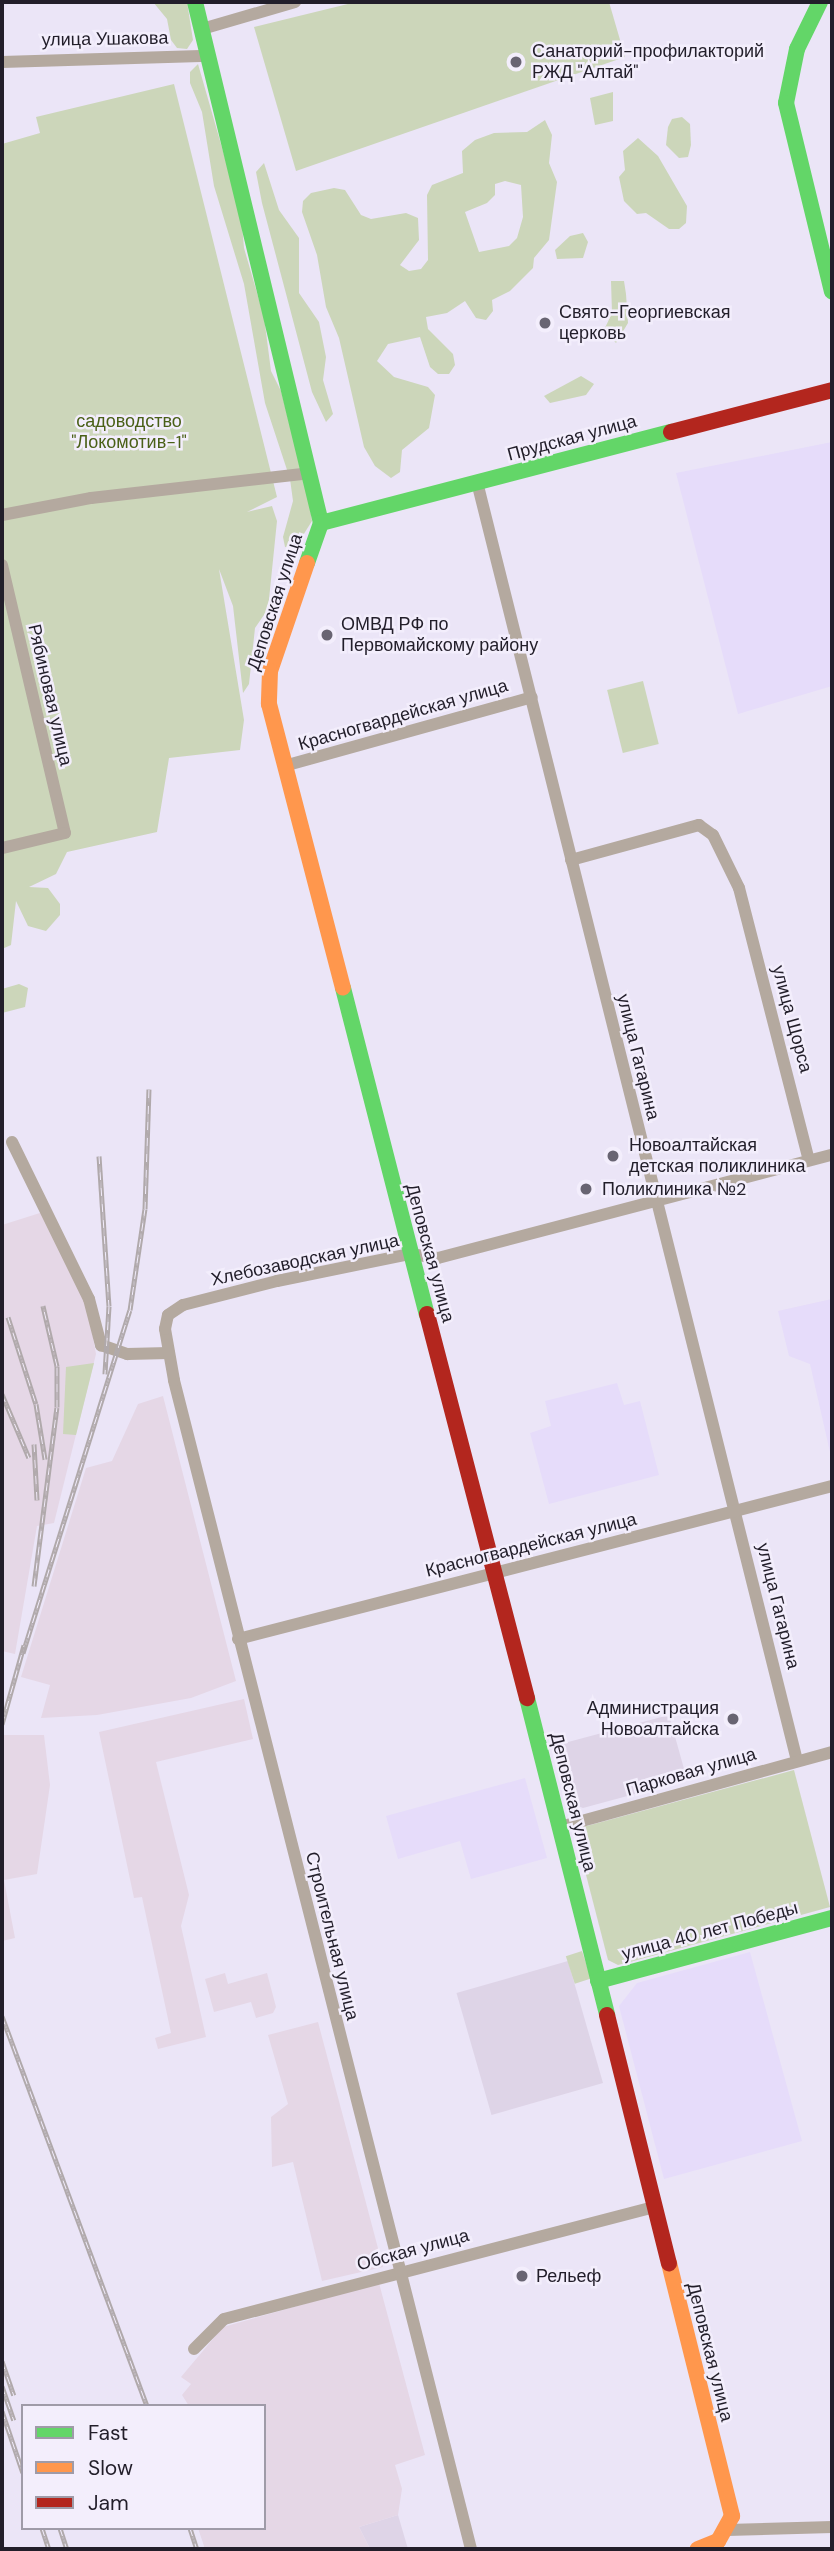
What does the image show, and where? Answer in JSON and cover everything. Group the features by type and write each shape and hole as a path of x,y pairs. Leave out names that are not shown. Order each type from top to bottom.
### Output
{"street":[{"name":"Деповская улица","path":"195,2 321,523 270,671 269,704 560,1827 729,2523"},
{"path":"202,29 295,2"},
{"path":"820,2 797,49 786,103 832,291"},
{"name":"улица Ушакова","path":"2,62 209,56"},
{"name":"Прудская улица","path":"321,523 832,390"},
{"path":"2,514 91,498 309,473"},
{"name":"улица Гагарина","path":"477,482 797,1761"},
{"name":"Рябиновая улица","path":"2,565 65,832 2,848"},
{"name":"Красногвардейская улица","path":"284,766 532,697"},
{"name":"улица Щорса","path":"571,860 699,825 713,835 739,887 809,1160"},
{"path":"12,1142 89,1298 101,1345 127,1354 169,1353"},
{"name":"Хлебозаводская улица","path":"165,1329 168,1315 183,1305 410,1254 438,1258 832,1155"},
{"name":"Строительная улица","path":"165,1329 238,1639 471,2549"},
{"name":"Красногвардейская улица","path":"238,1639 832,1486"},
{"name":"Парковая улица","path":"560,1827 832,1752"},
{"name":"улица 40 лет Победы","path":"598,1981 832,1918"},
{"name":"Обская улица","path":"194,2349 224,2319 399,2271 653,2207"},
{"path":"698,2549 718,2541 729,2523 832,2527"}],"shaded area":[{"path":"832,442 832,686 738,714 676,473"},
{"path":"43,1212 87,1305 96,1354 54,1523 37,1526 15,1654 2,1651 2,1225"},
{"path":"832,1299 832,1461 810,1364 789,1356 778,1311"},
{"path":"617,1383 624,1405 640,1401 659,1475 549,1504 530,1433 551,1426 545,1401"},
{"path":"163,1396 236,1681 191,1698 97,1715 41,1718 50,1685 21,1677 86,1468 112,1461 138,1404"},
{"path":"244,1699 253,1739 156,1762 189,1895 181,1926 206,2037 158,2049 155,2038 171,2033 142,1897 134,1898 99,1732"},
{"path":"669,1715 686,1776 679,1782 583,1808 573,1804 557,1745"},
{"path":"2,1735 44,1735 50,1785 37,1874 4,1880 15,1938 2,1941"},
{"path":"525,1778 547,1858 471,1879 460,1841 398,1859 386,1816"},
{"path":"750,1952 802,2141 664,2179 619,2006 637,1983"},
{"path":"568,1961 603,2083 491,2115 456,1993"},
{"path":"225,1973 228,1984 267,1973 276,2007 273,2013 256,2018 251,2002 214,2012 205,1979"},
{"path":"318,2022 383,2267 322,2281 293,2162 272,2167 271,2117 288,2104 268,2035"},
{"path":"379,2283 425,2455 395,2465 402,2489 398,2515 359,2527 370,2549 205,2549 199,2530 266,2530 266,2404 188,2404 182,2395 191,2384 181,2377 223,2327"},
{"path":"398,2515 408,2549 370,2549 359,2527"}],"green space":[{"path":"153,2 187,2 193,40 187,49 177,48 171,40 167,19"},
{"path":"356,2 609,2 625,57 296,171 254,27"},
{"path":"198,64 241,214 244,248 264,317 271,371 281,391 309,500 312,521 295,548 285,547 283,537 293,501 290,479 265,403 244,284 214,186 202,112 190,83 190,72"},
{"name":"садоводство \"Локомотив-1\"","path":"174,84 277,497 247,512 272,506 277,521 268,609 255,628 249,684 243,693 233,606 219,569 244,720 240,750 169,758 157,832 67,852 56,874 29,887 48,888 60,904 60,915 46,931 28,926 16,901 11,945 2,949 2,144 40,133 36,117"},
{"path":"613,92 613,121 595,125 590,98"},
{"path":"682,117 690,124 691,145 688,157 679,158 666,145 672,119"},
{"path":"545,120 552,135 549,163 557,182 549,240 534,258 533,268 510,291 492,300 493,311 486,320 476,318 465,301 447,313 426,317 428,329 453,354 455,365 449,374 438,374 430,367 420,337 388,344 377,361 394,377 428,387 435,395 429,428 402,450 400,472 391,478 375,466 364,447 339,338 326,307 317,255 302,212 303,201 311,193 334,188 345,190 361,215 371,219 406,213 418,218 419,240 400,265 409,271 421,269 428,260 427,195 432,185 463,173 462,151 475,140 494,133 527,132","holes":["505,181 521,185 523,217 517,238 509,246 479,252 465,212 487,203 495,195 495,184"]},
{"path":"638,138 658,156 687,206 686,223 679,229 669,229 646,213 637,214 624,201 619,177 625,170 623,151"},
{"path":"264,163 279,210 299,238 299,293 319,322 326,357 323,380 333,414 326,422 312,392 262,203 256,172"},
{"path":"583,233 588,242 583,258 557,259 555,250 570,236"},
{"path":"611,281 624,281 626,294 628,323 616,343 604,330 612,313"},
{"path":"581,376 594,384 586,395 550,403 544,396"},
{"path":"643,681 659,744 623,753 607,690"},
{"path":"19,984 28,988 25,1007 2,1013 2,989"},
{"path":"94,1363 76,1435 63,1434 66,1367"},
{"path":"794,1770 830,1907 618,1965 608,1960 576,1836 583,1827"},
{"path":"582,1951 591,1979 575,1984 566,1956"}],"railway":[{"path":"23,1653 130,1310 145,1209 149,1089"},
{"path":"99,1156 109,1306 105,1374"},
{"path":"34,1586 57,1407 57,1366 43,1306"},
{"path":"8,1317 36,1404 45,1459"},
{"path":"2,1394 29,1458"},
{"path":"34,1444 37,1500"},
{"path":"2,1724 24,1645"},
{"path":"2,2016 146,2404"},
{"path":"2,2361 14,2395"},
{"path":"2,2386 14,2420"},
{"path":"2,2411 21,2467"},
{"path":"43,2530 49,2549"},
{"path":"61,2530 67,2549"},
{"path":"191,2530 197,2549"}],"traffic: fast":[{"path":"195,2 321,523 307,563"},
{"path":"820,2 797,49 786,103 832,291"},
{"path":"321,523 671,432"},
{"path":"343,988 427,1314"},
{"path":"527,1698 607,2015"},
{"path":"598,1981 832,1918"}],"traffic: slow":[{"path":"307,563 270,671 269,704 343,988"},
{"path":"669,2263 732,2516 718,2541 698,2549"}],"traffic: jam":[{"path":"671,432 832,390"},
{"path":"427,1314 527,1698"},
{"path":"607,2015 669,2263"}],"place":[{"name":"Санаторий-профилакторий РЖД \"Алтай\"","path":"516,62"},
{"name":"Свято-Георгиевская церковь","path":"545,323"},
{"name":"ОМВД РФ по Первомайскому району","path":"327,635"},
{"name":"Новоалтайская детская поликлиника","path":"613,1156"},
{"name":"Поликлиника №2","path":"586,1189"},
{"name":"Администрация Новоалтайска","path":"733,1719"},
{"name":"Рельеф","path":"522,2276"}]}
